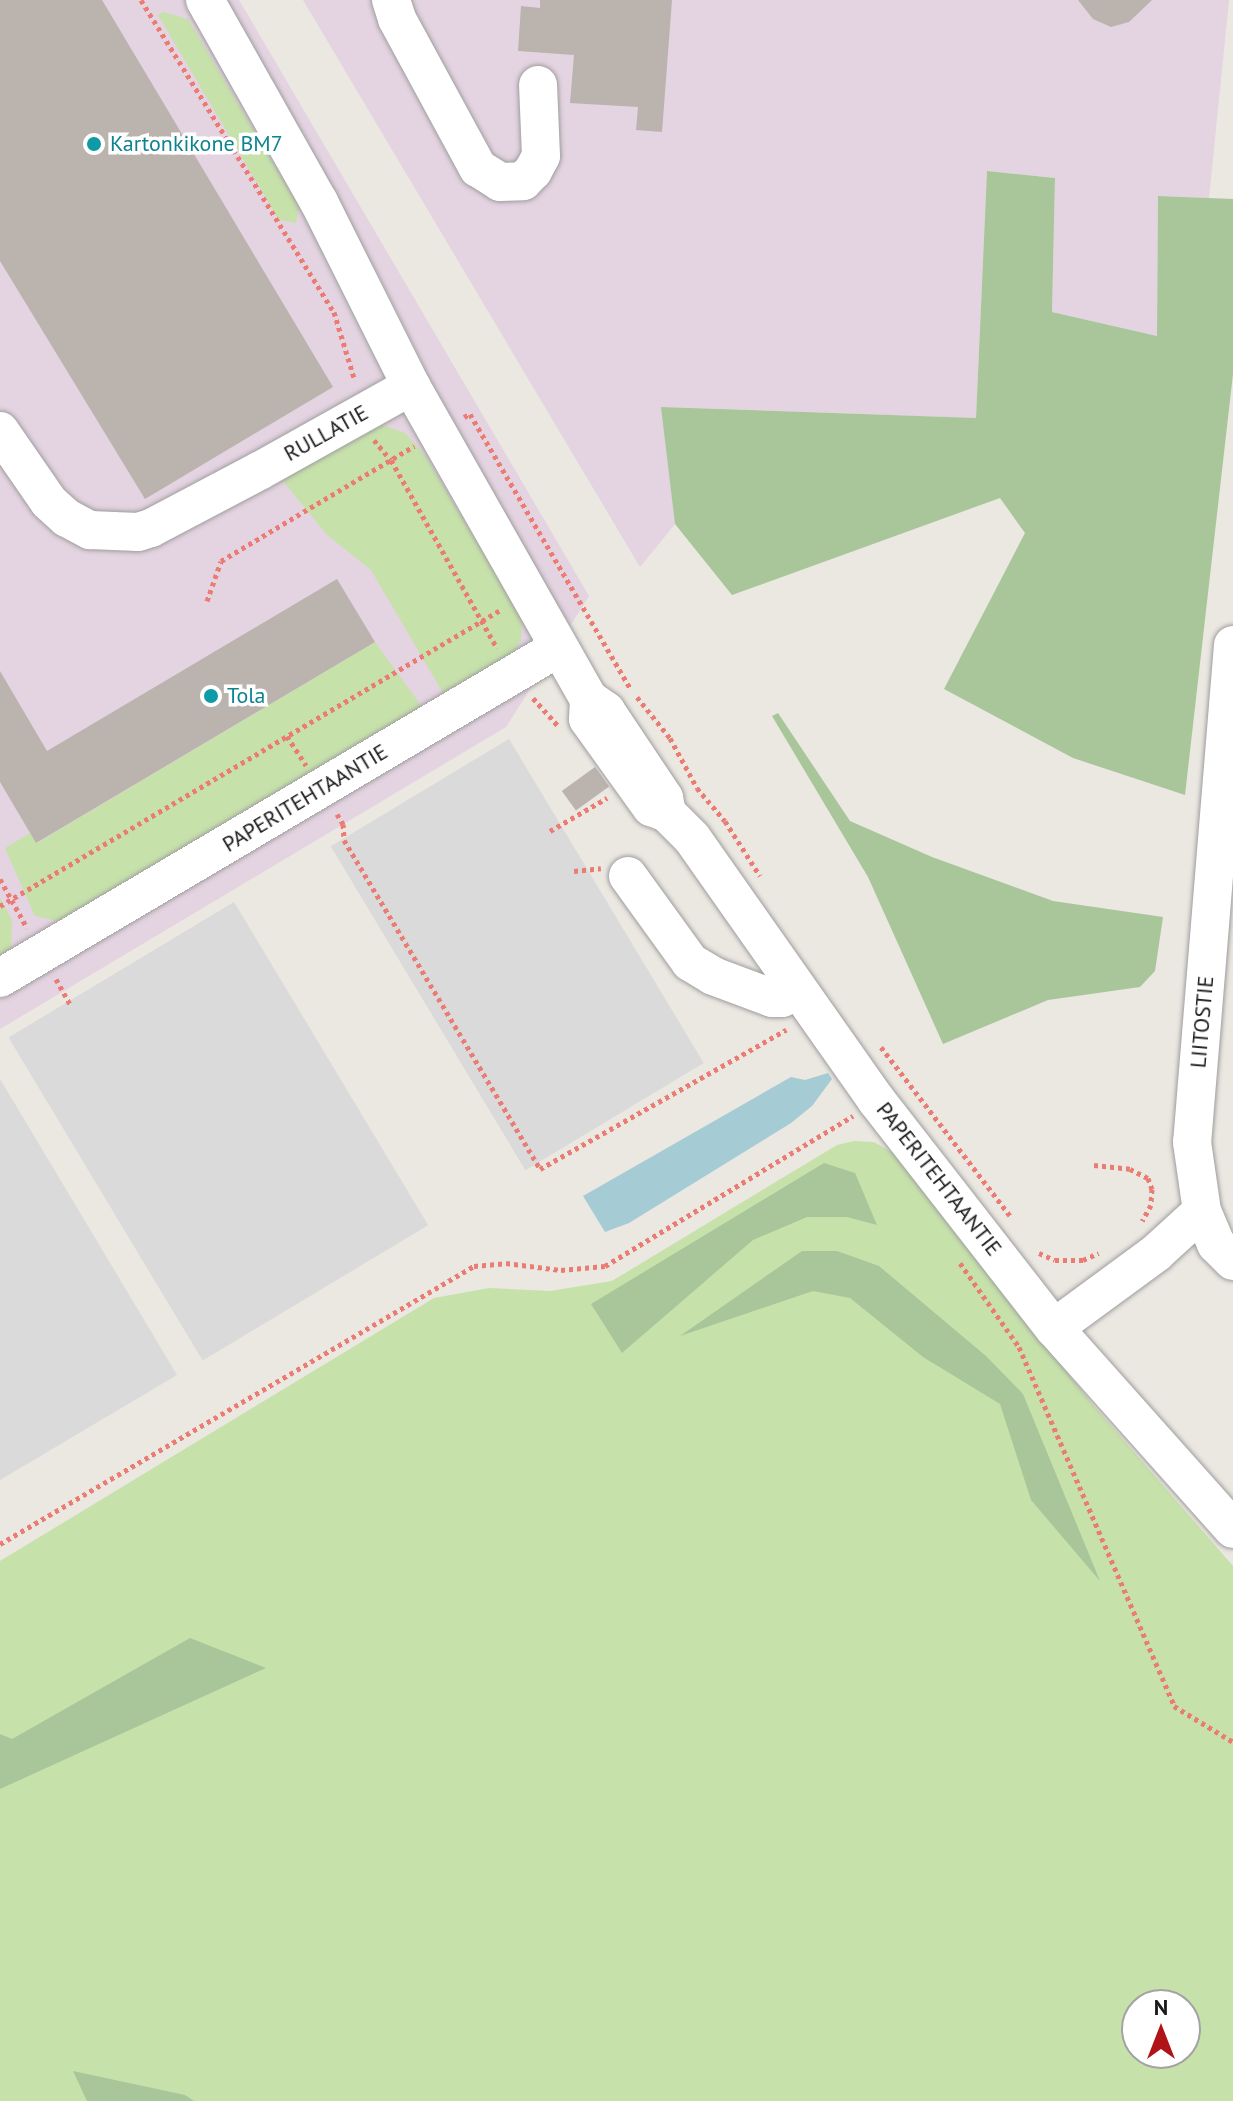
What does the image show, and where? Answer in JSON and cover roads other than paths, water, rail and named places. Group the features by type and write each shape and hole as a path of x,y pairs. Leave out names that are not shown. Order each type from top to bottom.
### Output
{"street":[{"path":"205,0 319,202 411,386 558,648"},
{"path":"391,0 397,19 478,168 500,182 523,181 541,156 538,85"},
{"name":"RULLATIE","path":"0,431 56,510 90,530 138,532 261,470 411,386"},
{"name":"LIITOSTIE","path":"1233,645 1192,1142 1202,1211 1216,1244 1233,1261"},
{"name":"PAPERITEHTAANTIE","path":"0,978 558,648 589,699 588,719 651,807 667,813 692,838 877,1101 1054,1328 1233,1529"},
{"path":"628,876 690,962 713,976 772,998 782,998 797,990"},
{"path":"1054,1328 1112,1288 1202,1211"}],"water":[{"path":"828,1073 832,1079 812,1106 791,1123 629,1223 605,1232 583,1196 791,1077 805,1080"}],"place":[{"name":"Kartonkikone BM7","path":"94,144"},
{"name":"Tola","path":"211,696"}]}
